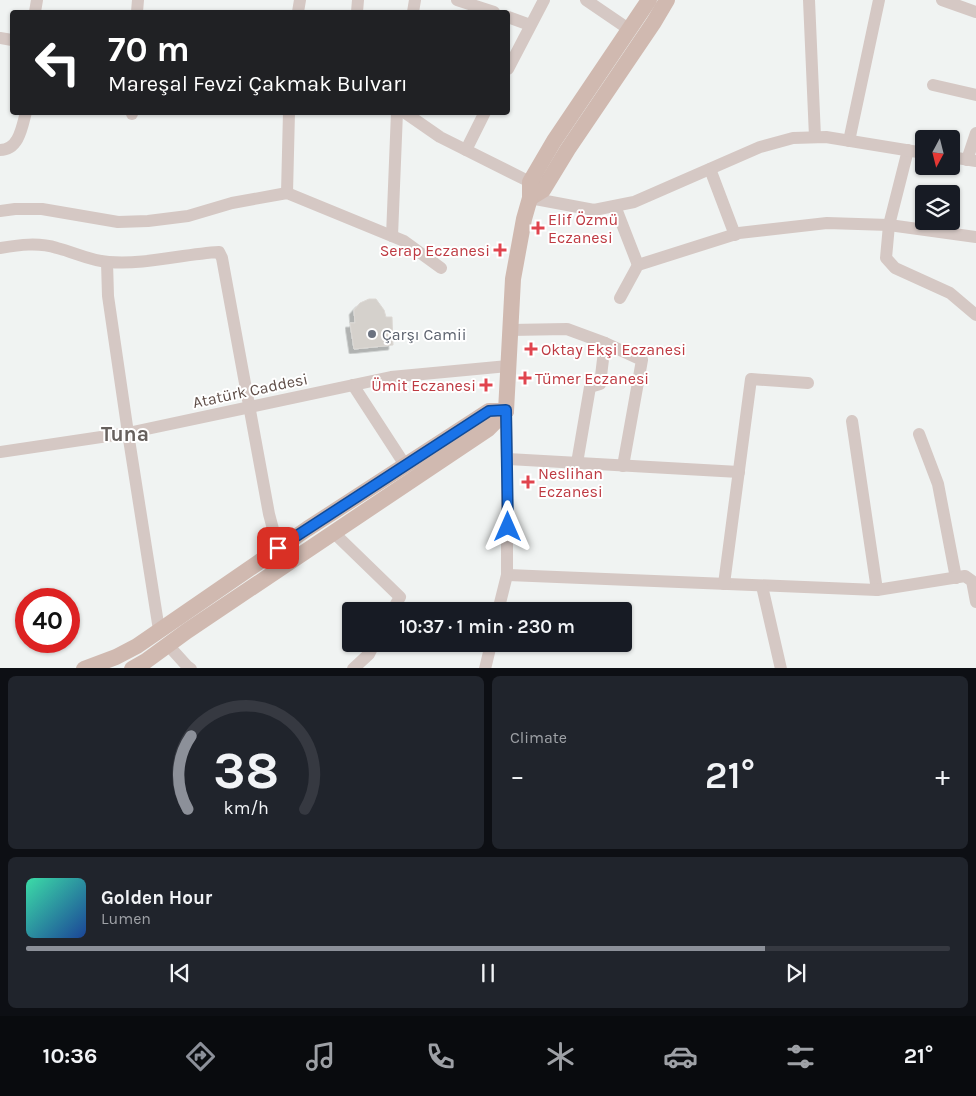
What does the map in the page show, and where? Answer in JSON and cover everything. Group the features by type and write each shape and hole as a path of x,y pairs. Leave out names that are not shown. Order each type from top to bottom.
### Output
{"main road":[{"path":"132,668 146,661 333,532 488,429 506,410 513,279 530,190 554,140 649,0"},
{"path":"530,190 543,190 667,0"},
{"path":"84,668 116,657 137,646 278,548 489,411 506,410"}],"street":[{"path":"457,0 488,10"},
{"path":"511,55 544,0"},
{"path":"586,0 630,30"},
{"path":"810,0 815,137"},
{"path":"849,141 879,0"},
{"path":"942,0 965,3 976,12"},
{"path":"510,18 530,25"},
{"path":"933,85 976,95"},
{"path":"0,150 6,150 17,141 25,115"},
{"path":"287,193 289,115"},
{"path":"392,236 397,115"},
{"path":"408,115 440,137 466,150 530,190 594,210 634,202 760,147 793,138 815,137 915,151"},
{"path":"466,150 484,115"},
{"path":"972,160 976,133"},
{"path":"908,150 889,225 886,258 895,268 950,293 976,315"},
{"path":"710,169 735,235"},
{"path":"0,211 42,209 118,222 148,221 188,216 232,203 287,193 392,236 404,242 441,268"},
{"path":"615,206 638,264"},
{"path":"620,298 638,264 735,235 827,223 889,225 976,237"},
{"path":"0,248 28,244 54,247 89,259 127,263 219,252 222,258 269,514 278,548"},
{"path":"107,262 108,296 159,630"},
{"path":"510,324 566,329 606,343 642,360 623,466"},
{"path":"578,463 590,387 600,384 606,343"},
{"name":"Atatürk Caddesi","path":"0,452 128,433 391,377 508,366"},
{"path":"724,584 751,379 808,383"},
{"path":"354,385 405,465"},
{"path":"500,602 507,575 506,410"},
{"path":"852,421 877,590"},
{"path":"919,434 938,484 956,578"},
{"path":"507,459 739,472"},
{"path":"333,532 400,597 397,602"},
{"path":"507,575 877,590 965,576 972,581 976,602"},
{"path":"762,586 781,668"},
{"path":"168,645 191,668"},
{"path":"353,668 370,652"},
{"path":"485,668 489,652"}],"building":[{"name":"Çarşı Camii","path":"369,299 376,299 384,310 386,317 392,317 393,345 354,349 350,323 355,323 354,310 360,303"}],"place":[{"name":"Elif Özmü Eczanesi","path":"538,228"},
{"name":"Serap Eczanesi","path":"500,250"},
{"name":"Çarşı Camii","path":"372,334"},
{"name":"Oktay Ekşi Eczanesi","path":"531,349"},
{"name":"Tümer Eczanesi","path":"525,378"},
{"name":"Ümit Eczanesi","path":"486,385"},
{"name":"Neslihan Eczanesi","path":"528,482"}],"district":[{"name":"Tuna","path":"125,434"}],"route":[{"path":"278,548 489,411 506,410 508,527"}]}
